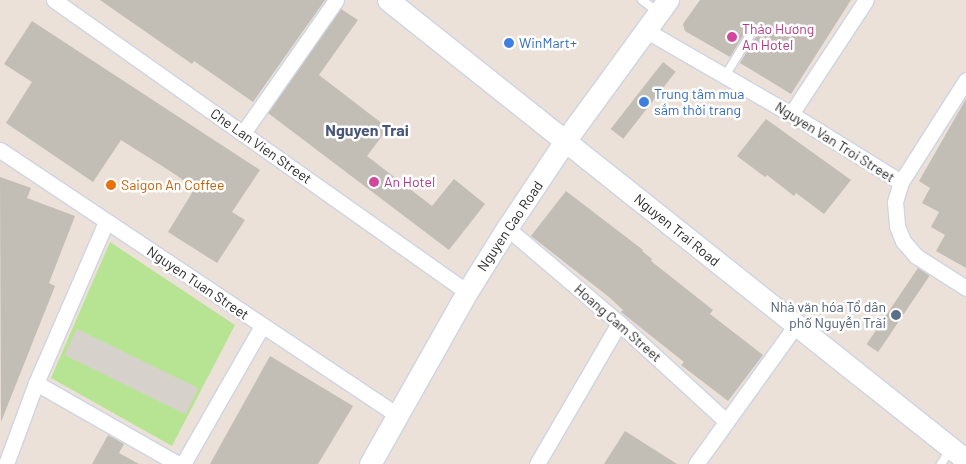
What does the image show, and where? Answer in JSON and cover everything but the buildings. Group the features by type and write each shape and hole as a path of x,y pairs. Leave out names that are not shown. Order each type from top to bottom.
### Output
{"main road":[{"name":"Nguyen Trai Road","path":"388,0 796,325 953,457"},
{"name":"Nguyen Cao Road","path":"370,464 467,292 507,228 565,141 664,6"}],"street":[{"name":"Che Lan Vien Street","path":"54,0 467,292"},
{"path":"243,133 336,0"},
{"path":"791,114 866,0"},
{"name":"Nguyen Van Troi Street","path":"647,31 791,114 901,182 895,202 897,226 903,241 916,256 966,288"},
{"path":"901,182 966,80"},
{"name":"Nguyen Tuan Street","path":"0,150 397,415"},
{"path":"6,464 36,383 106,222"},
{"name":"Hoang Cam Street","path":"507,228 619,323 726,421"},
{"path":"537,464 619,323"},
{"path":"696,464 796,325"},
{"path":"183,464 262,326"},
{"path":"36,383 178,464"}],"lane":[{"path":"642,0 664,6"},
{"path":"725,76 754,29"}],"green space":[{"path":"110,242 235,325 172,446 51,378"}],"shaded area":[{"path":"77,329 198,388 186,414 64,355"}],"place":[{"name":"Thảo Hương An Hotel","path":"732,37"},
{"name":"WinMart+","path":"509,43"},
{"name":"Trung tâm mua sắm thời trang","path":"644,102"},
{"name":"An Hotel","path":"374,182"},
{"name":"Saigon An Coffee","path":"111,185"},
{"name":"Nhà văn hóa Tổ dân phố Nguyễn Trãi","path":"896,315"}],"district":[{"name":"Nguyen Trai","path":"367,130"}]}
